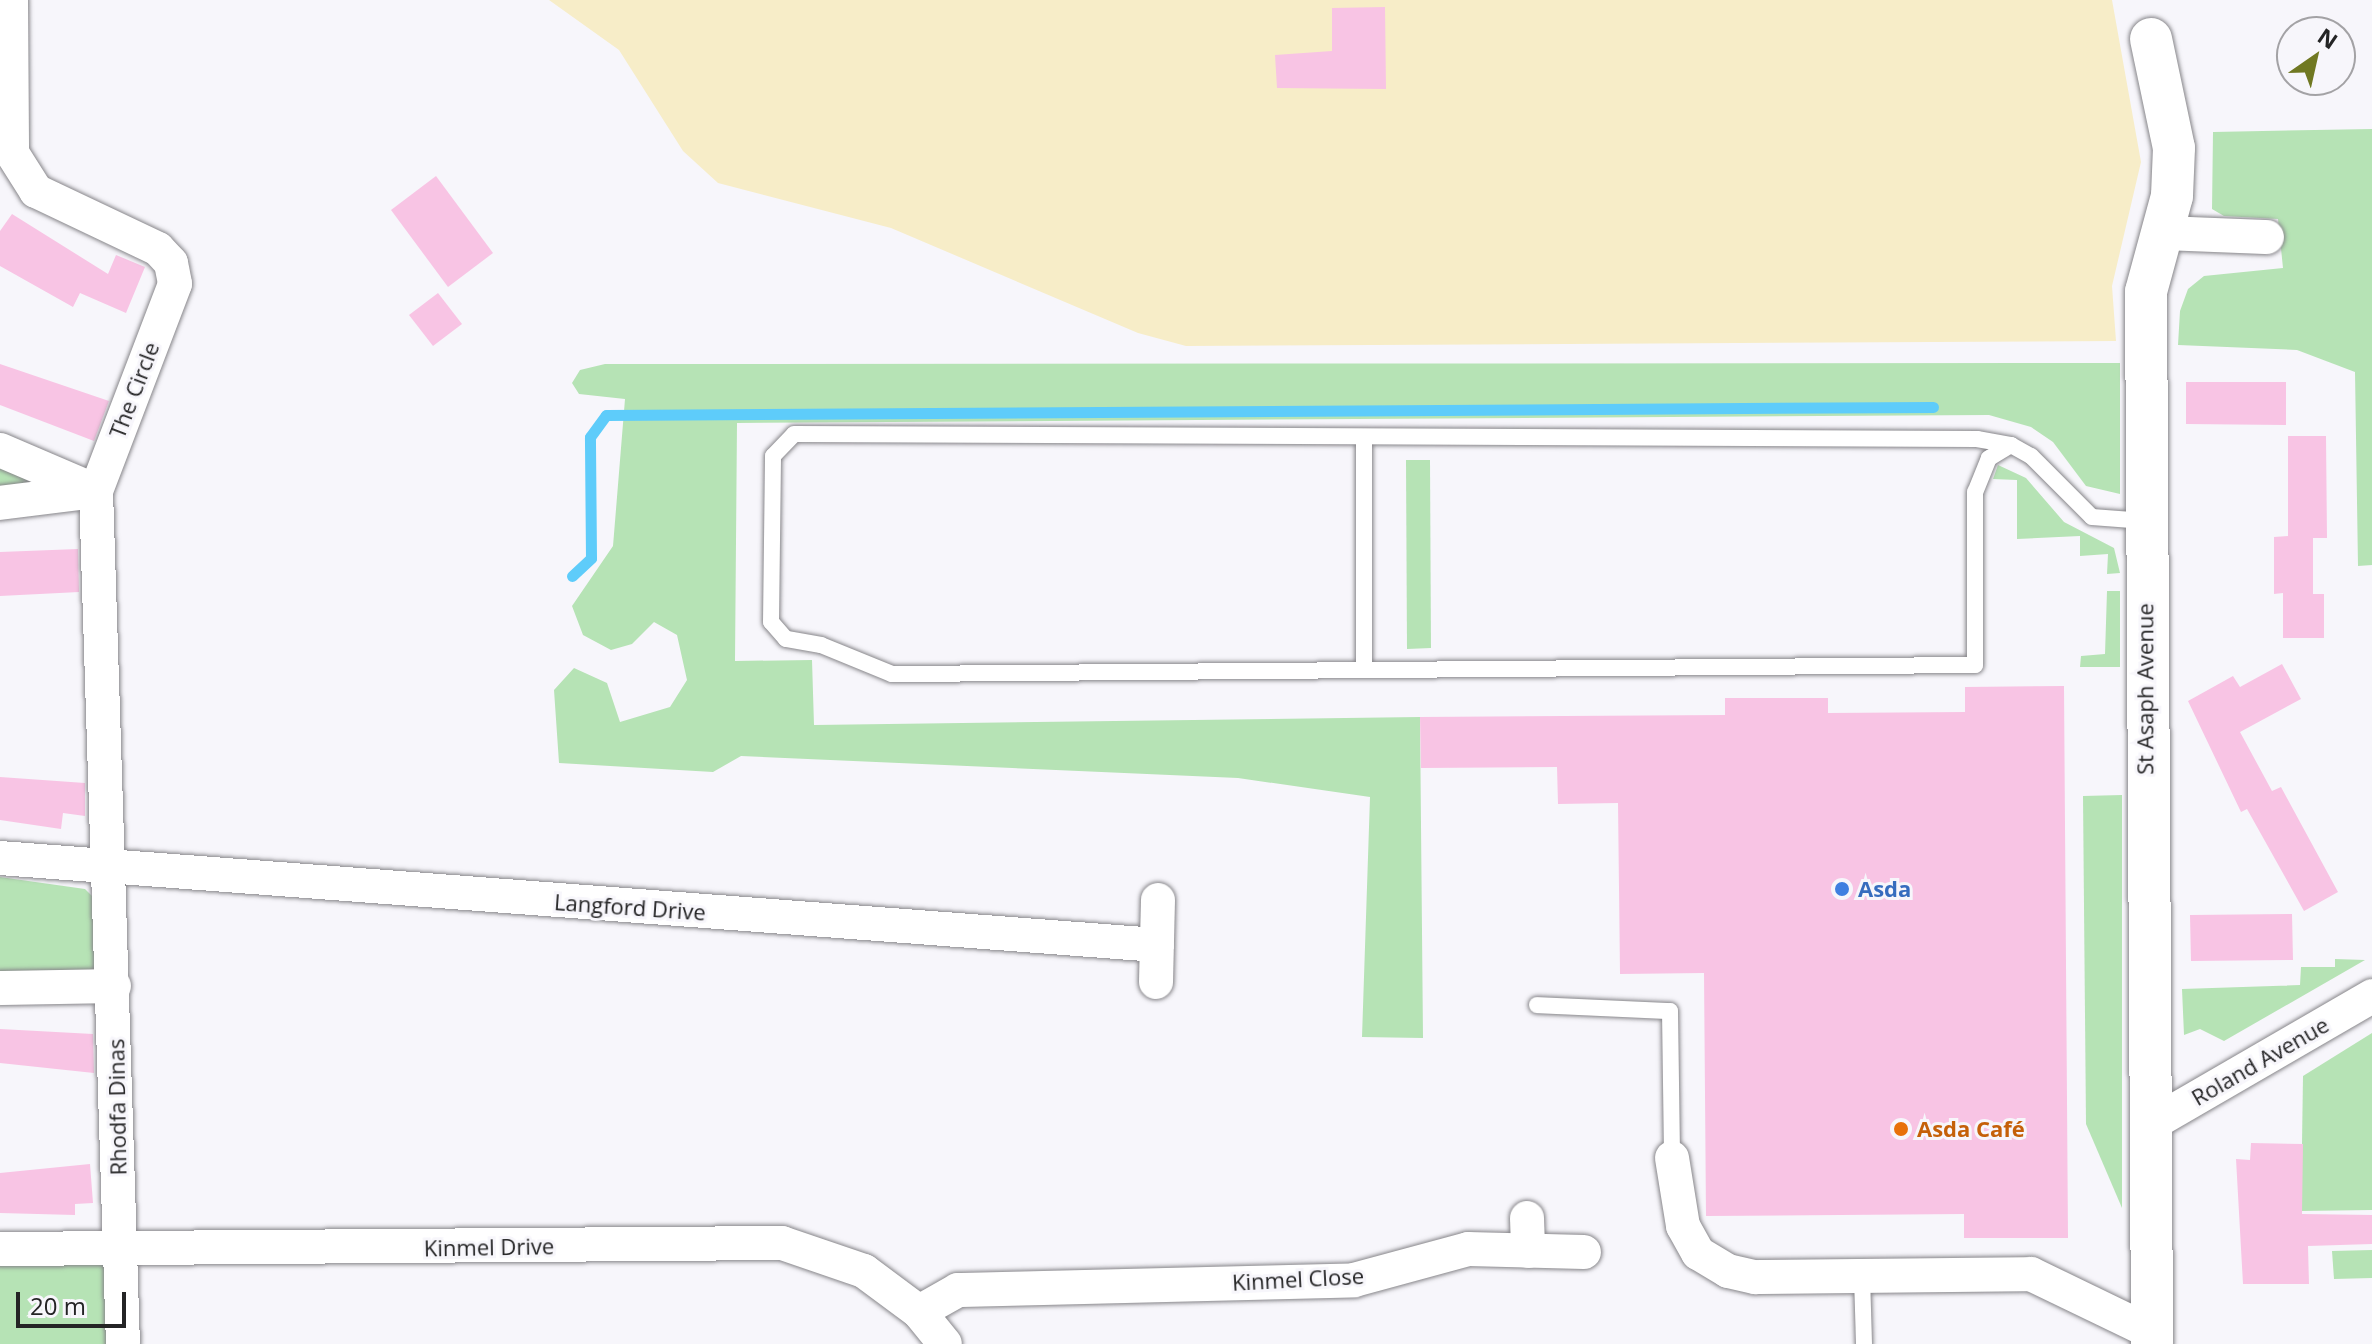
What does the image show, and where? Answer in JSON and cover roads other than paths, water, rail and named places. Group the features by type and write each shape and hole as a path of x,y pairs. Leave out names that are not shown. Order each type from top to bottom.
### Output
{"street":[{"name":"The Circle","path":"11,0 12,153 36,191 158,249 171,263 175,284 96,491 103,870"},
{"name":"St Asaph Avenue","path":"2151,39 2174,148 2162,233 2146,292 2151,1338"},
{"path":"2162,233 2267,237"},
{"path":"0,450 96,491"},
{"path":"0,503 96,491"},
{"name":"Langford Drive","path":"0,858 103,870 1157,945"},
{"name":"Rhodfa Dinas","path":"103,870 114,986 123,1344"},
{"path":"1156,982 1158,900"},
{"path":"0,988 114,986"},
{"name":"Roland Avenue","path":"2148,1126 2372,996"},
{"path":"1672,1158 1673,1196 1698,1253 1755,1277 2031,1274 2151,1338"},
{"name":"Kinmel Close","path":"919,1312 958,1290 1160,1300 1354,1280 1528,1234 1584,1252"},
{"name":"Kinmel Drive","path":"0,1249 120,1251 782,1243 864,1271 919,1312 945,1344"}],"lane":[{"path":"2011,445 1989,458 1975,492 1975,665 892,674 821,645 786,639 771,622 773,456 794,434 1364,440 1977,439 2011,445 2092,517 2145,521"},
{"path":"1364,440 1364,670"},
{"path":"1537,1005 1670,1011 1672,1158"},
{"path":"1862,1276 1864,1344"}],"waterway":[{"path":"572,576 591,558 590,437 606,415 1933,407"}],"place":[{"name":"Asda","path":"1842,889"},
{"name":"Asda Café","path":"1901,1129"}]}
